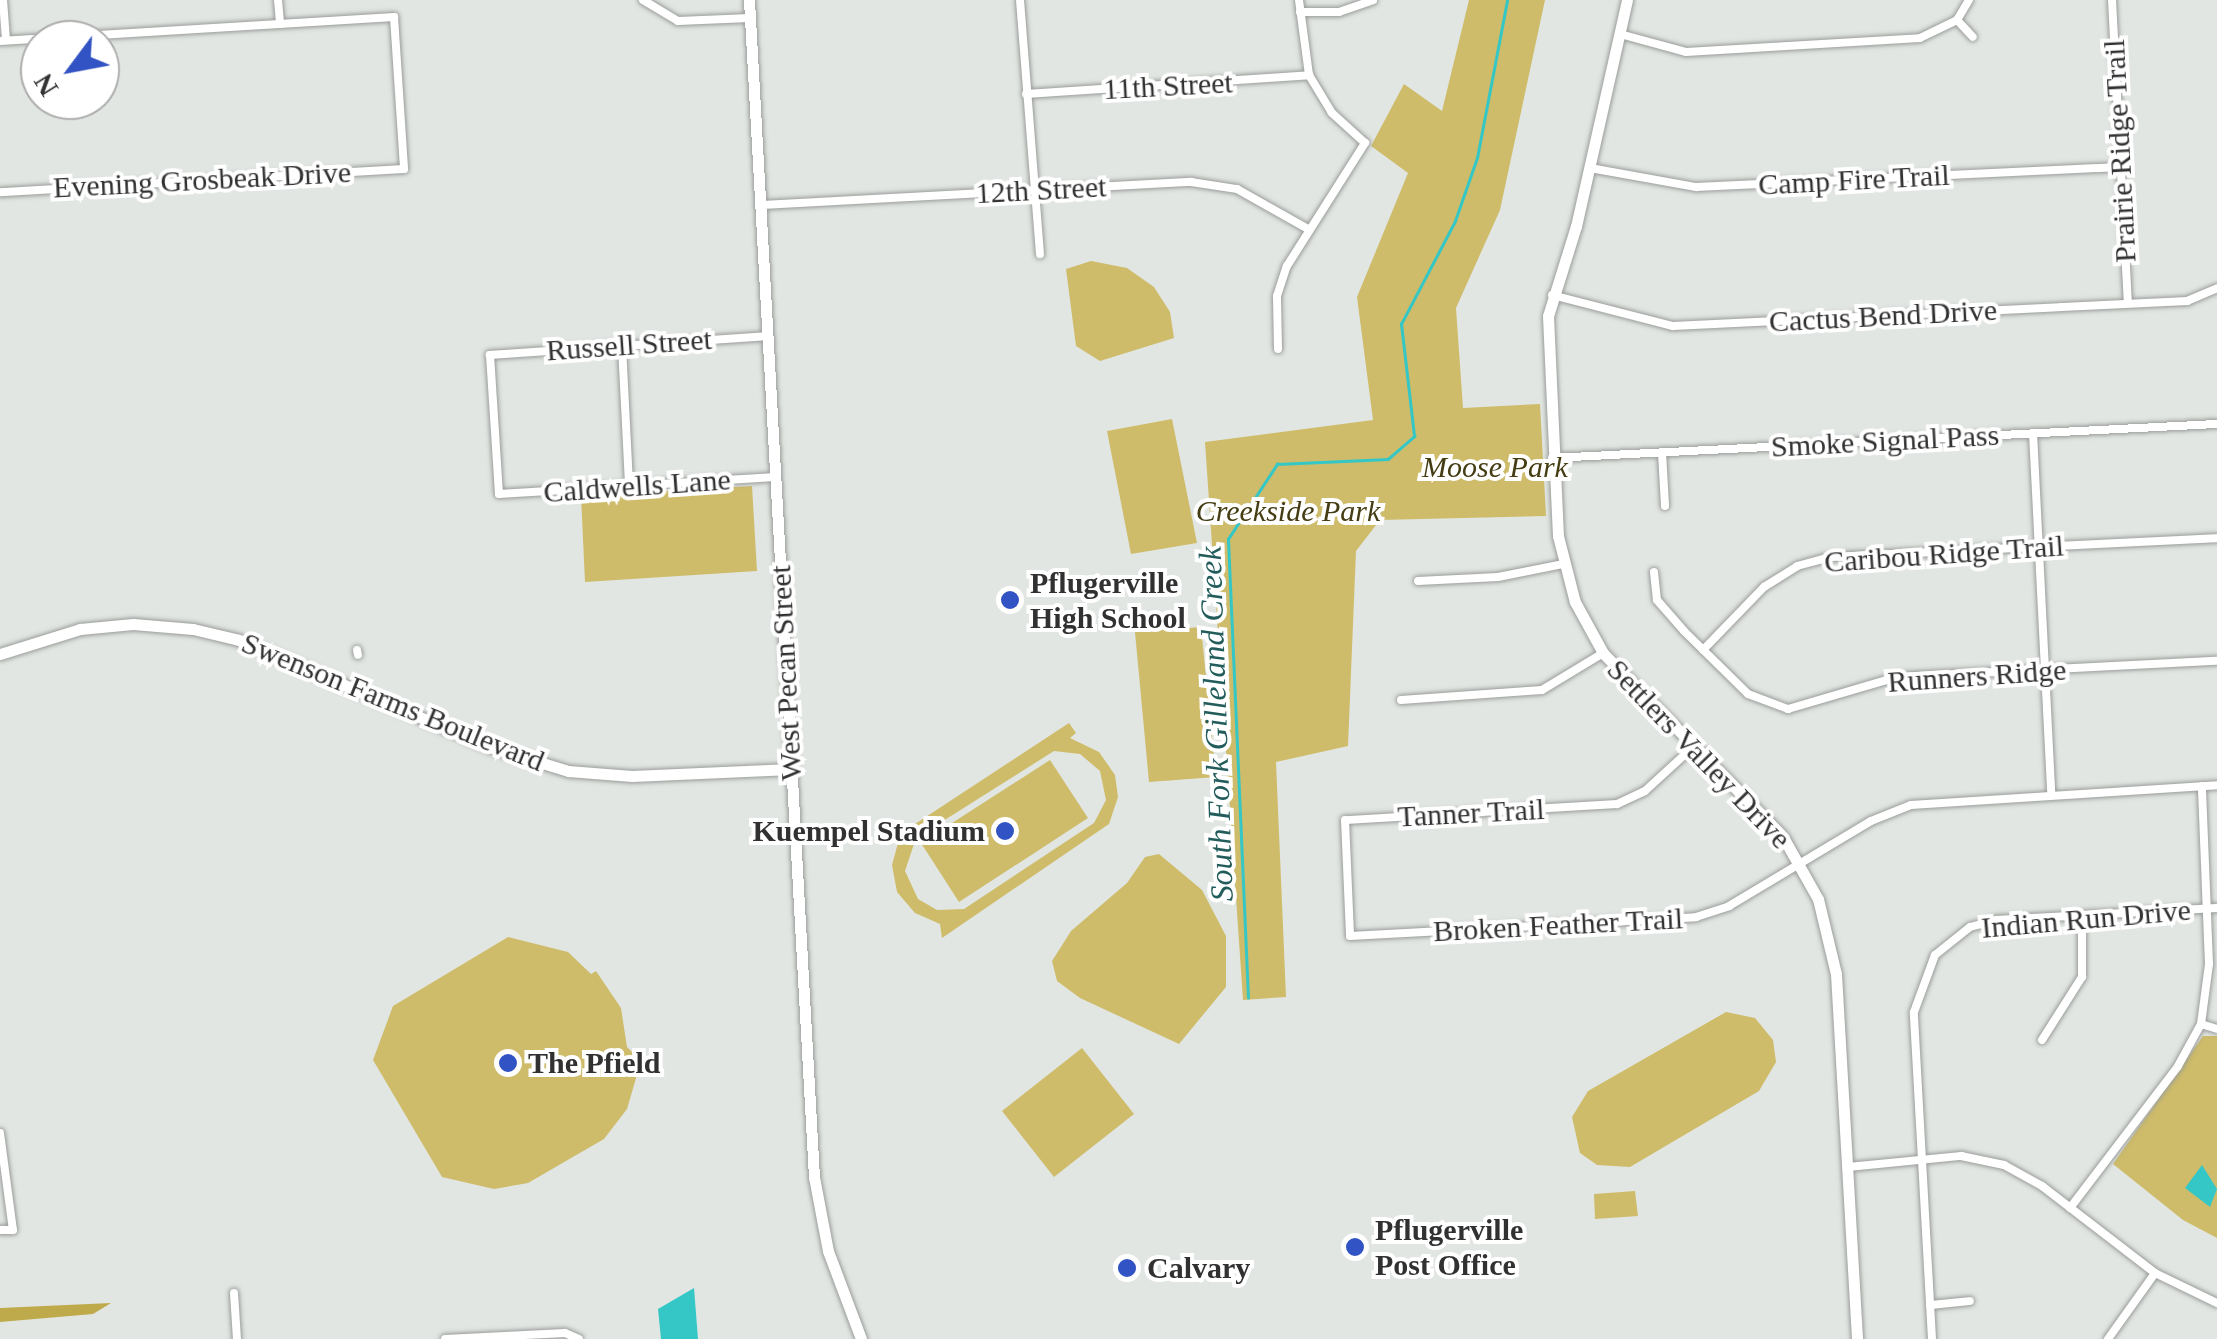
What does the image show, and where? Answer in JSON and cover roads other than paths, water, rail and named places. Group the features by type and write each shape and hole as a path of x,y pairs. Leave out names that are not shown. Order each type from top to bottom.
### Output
{"street":[{"path":"3,0 3,41 280,24 278,0"},
{"path":"643,0 678,21 750,18"},
{"name":"West Pecan Street","path":"749,0 818,1213 861,1339"},
{"path":"1020,0 1040,254"},
{"path":"1278,348 1278,296 1308,230 1365,143 1332,112 1309,74 1299,0"},
{"path":"1300,12 1339,12 1374,0"},
{"name":"Settlers Valley Drive","path":"1626,0 1590,168 1552,295 1547,335 1552,458 1563,564 1603,654 1760,812 1801,864 1833,947 1857,1339"},
{"path":"1620,34 1686,52 1920,38 1957,20 1970,0"},
{"name":"Prairie Ridge Trail","path":"2112,0 2128,303"},
{"name":"Evening Grosbeak Drive","path":"0,192 404,168 394,17 280,24"},
{"path":"1957,20 1973,36"},
{"name":"11th Street","path":"1026,94 1309,74"},
{"name":"Camp Fire Trail","path":"1590,168 1696,187 2120,166"},
{"name":"12th Street","path":"762,206 1215,184 1258,198 1308,230"},
{"name":"Cactus Bend Drive","path":"1552,295 1673,326 2186,300 2217,288"},
{"name":"Russell Street","path":"499,494 490,355 768,336"},
{"path":"622,346 629,486"},
{"name":"Smoke Signal Pass","path":"1552,458 2217,424"},
{"path":"2032,433 2051,793"},
{"path":"1662,452 1664,506"},
{"name":"Caldwells Lane","path":"499,494 775,477"},
{"name":"Caribou Ridge Trail","path":"1703,650 1764,587 1797,566 1830,558 2217,538"},
{"path":"1418,582 1498,577 1563,564"},
{"name":"Runners Ridge","path":"1654,572 1657,600 1703,650 1748,694 1788,709 1897,677 2217,661"},
{"name":"Swenson Farms Boulevard","path":"0,654 93,627 193,629 280,655 490,747 568,771 632,776 791,768"},
{"path":"1401,700 1542,690 1603,654"},
{"name":"Tanner Trail","path":"1350,936 1344,820 1617,804 1645,792 1693,746"},
{"path":"2070,1208 2178,1066 2201,1024 2209,989 2202,786"},
{"name":"Broken Feather Trail","path":"1350,936 1696,917 1912,805 2051,793 2217,786"},
{"name":"Indian Run Drive","path":"1932,1339 1914,1012 1935,954 1983,922 2217,908"},
{"path":"2042,1040 2082,977 2082,915"},
{"path":"2201,1024 2217,1029"},
{"path":"0,1133 12,1230 0,1230"},
{"path":"1848,1167 1922,1159 1989,1160 2021,1173 2155,1273 2217,1303"},
{"path":"2108,1339 2155,1273"},
{"path":"234,1293 236,1339"},
{"path":"1930,1304 1970,1301"},
{"path":"445,1339 578,1339"}],"water":[{"path":"2202,1165 2217,1189 2210,1207 2185,1188"},
{"path":"694,1288 698,1339 661,1339 658,1309"}],"waterway":[{"name":"South Fork Gilleland Creek","path":"1248,998 1228,539 1277,464 1388,459 1414,436 1401,324 1455,221 1477,158 1507,0"}],"place":[{"name":"Pflugerville High School","path":"1010,600"},
{"name":"Kuempel Stadium","path":"1005,831"},
{"name":"The Pfield","path":"508,1063"},
{"name":"Pflugerville Post Office","path":"1355,1247"},
{"name":"Calvary","path":"1127,1268"}],"park label":[{"name":"Moose Park","path":"1495,467"},
{"name":"Creekside Park","path":"1288,511"}]}
